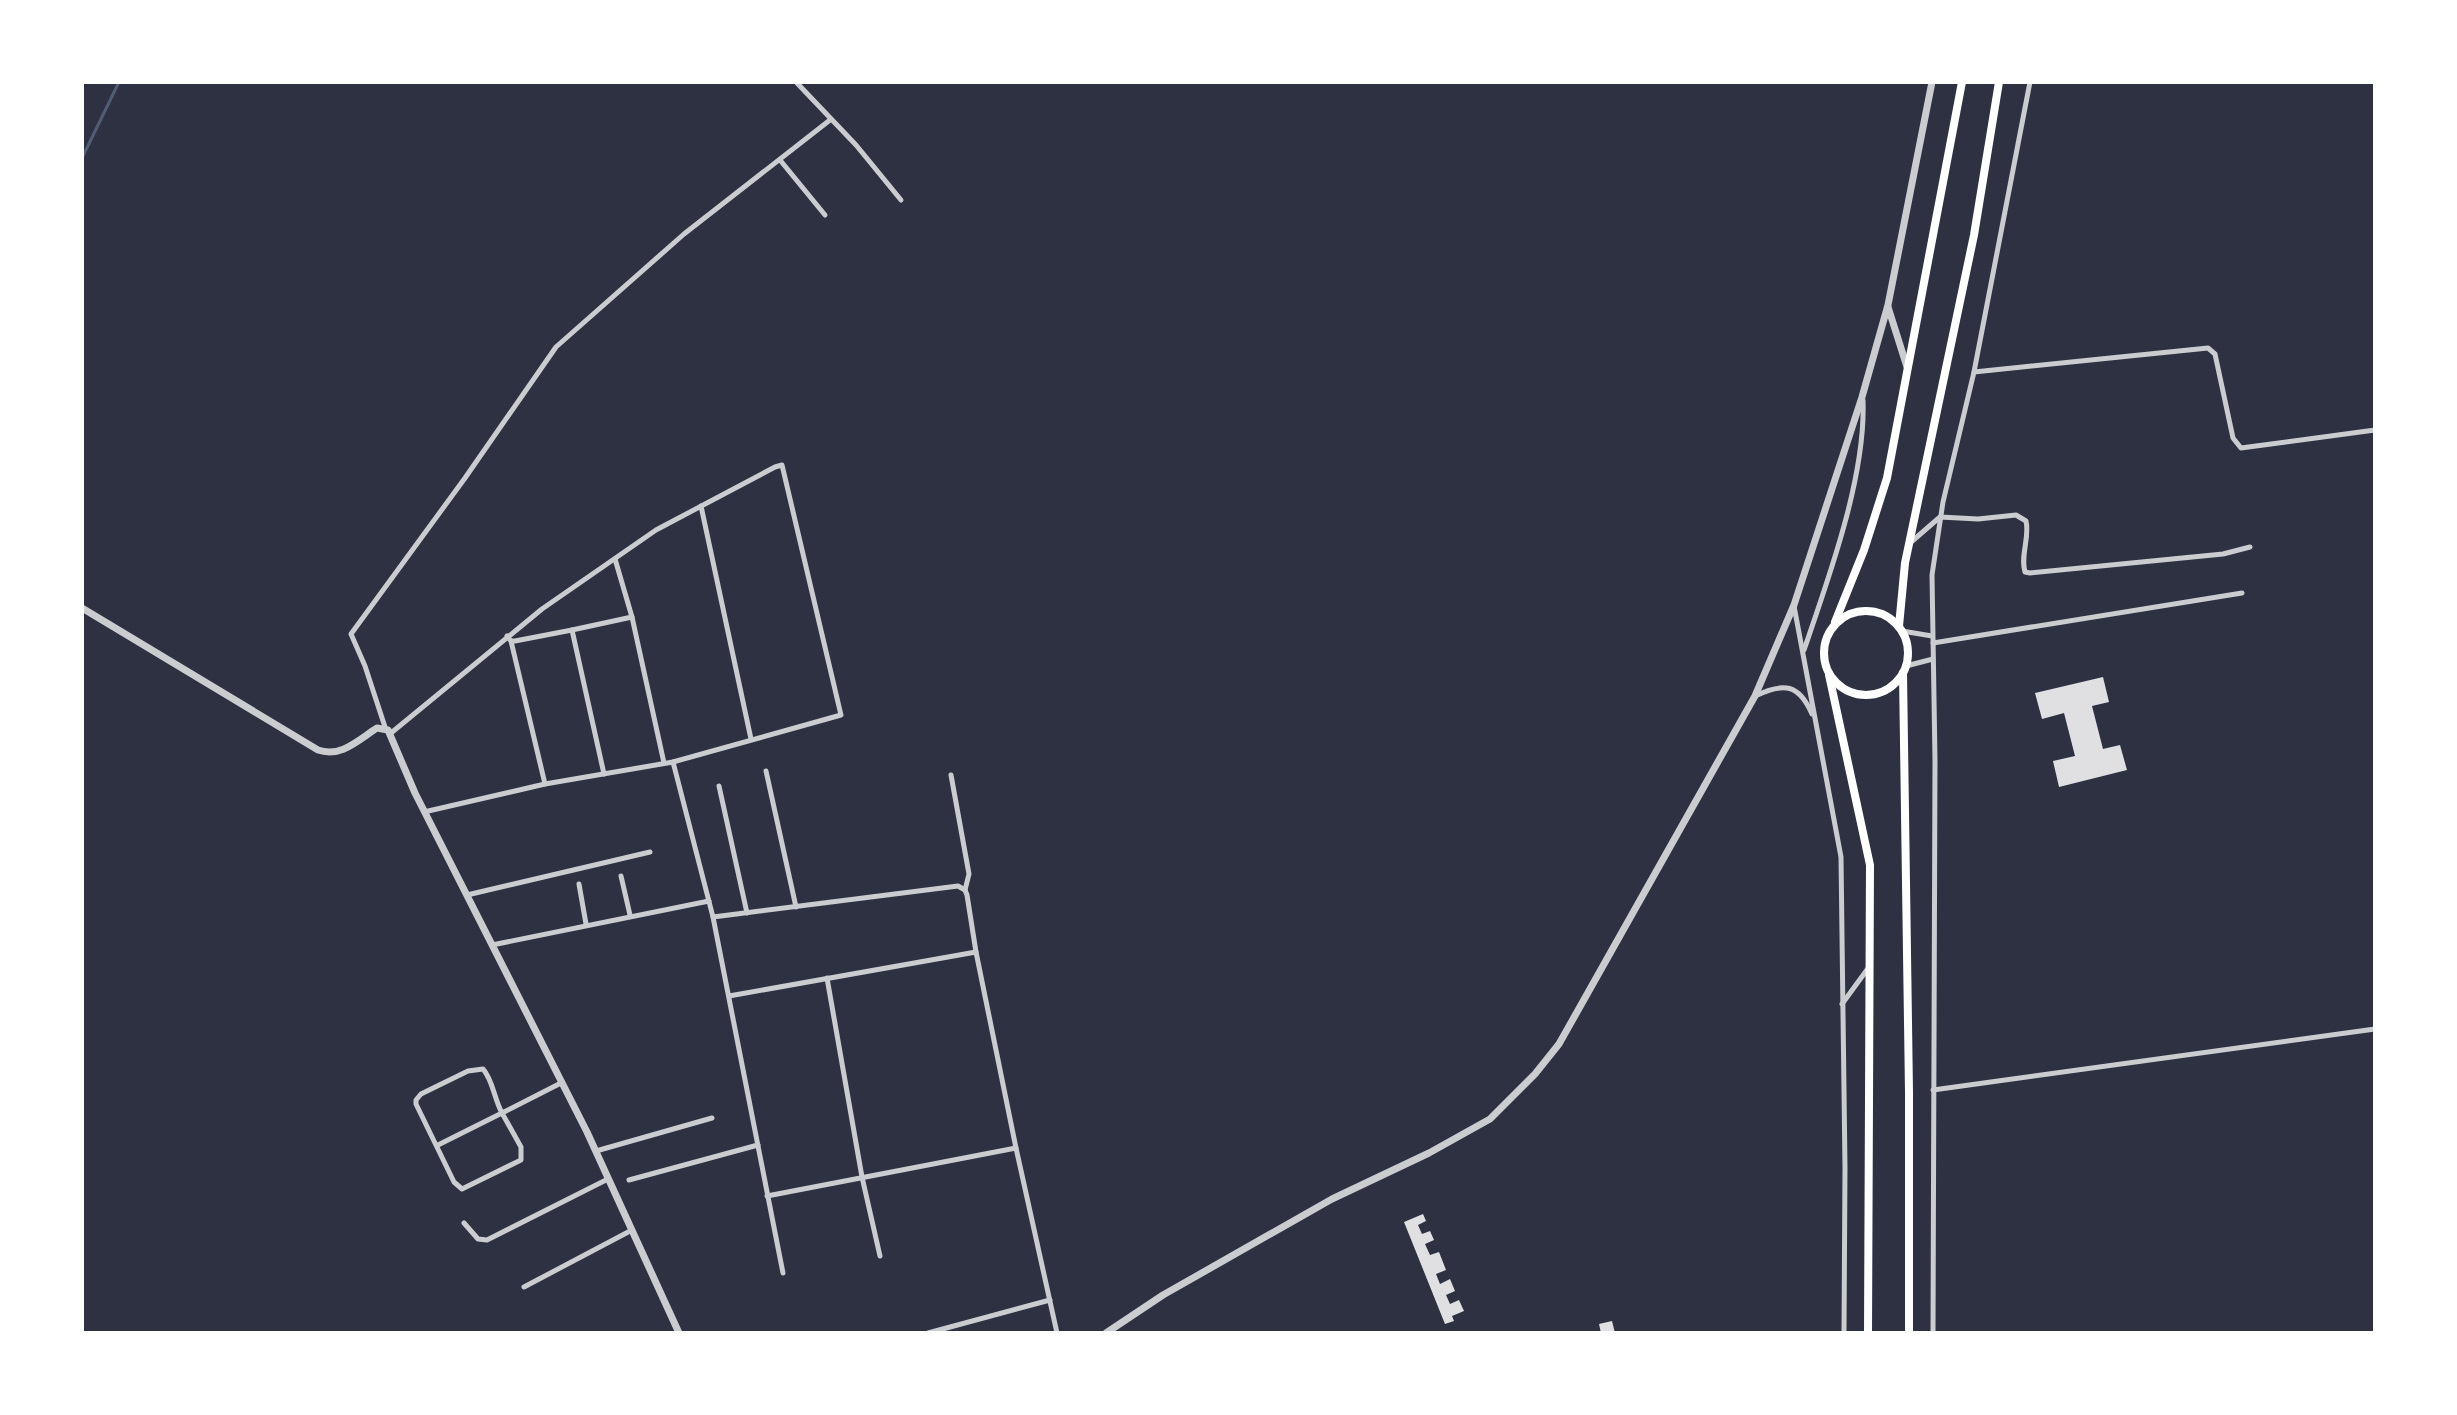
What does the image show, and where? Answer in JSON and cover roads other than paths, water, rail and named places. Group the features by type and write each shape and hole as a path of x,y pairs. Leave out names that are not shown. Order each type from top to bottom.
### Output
{"main road":[{"path":"1868,1333 1870,865 1822,654 1829,630 1864,550 1887,478 1962,82"},
{"path":"1900,629 1910,544 1974,235 1999,82"},
{"path":"1835,622 1846,614 1868,610 1885,615 1900,629 1908,647 1904,670 1909,1333"},
{"path":"1829,675 1848,692 1868,696 1888,689 1904,670"}],"street":[{"path":"796,82 856,145 901,200"},
{"path":"1106,1333 1163,1295 1308,1212 1429,1153 1502,1109 1559,1044 1755,696 1794,605 1862,397 1888,305 1932,82"},
{"path":"1933,1333 1932,575 1940,517 1974,372 2030,82"},
{"path":"679,1333 596,1151 424,812 351,634 556,347 684,234 830,120"},
{"path":"780,160 825,215"},
{"path":"1888,305 1908,373"},
{"path":"1974,372 2208,348 2215,354 2233,438 2241,448 2375,430"},
{"path":"1804,650 1842,532 1861,430 1862,397"},
{"path":"82,608 318,750 341,752 377,728 388,730 509,639 542,609 656,530 782,465 841,715 673,762 545,784 424,812"},
{"path":"701,506 751,739"},
{"path":"1910,544 1940,517 2022,517 2026,521 2028,535 2023,564 2025,572 2030,573 2223,554 2250,547"},
{"path":"615,559 632,617 664,763"},
{"path":"1900,629 1933,640 2242,593"},
{"path":"1794,605 1841,857 1844,1333"},
{"path":"509,639 632,617"},
{"path":"572,630 604,774"},
{"path":"509,639 545,784"},
{"path":"1904,670 1933,659"},
{"path":"1755,696 1771,688 1798,691 1816,722"},
{"path":"673,762 713,917 783,1273"},
{"path":"766,771 796,907"},
{"path":"951,775 969,869 965,890 976,952 1057,1333"},
{"path":"719,786 747,913"},
{"path":"467,895 650,852"},
{"path":"621,876 630,915"},
{"path":"579,884 586,924"},
{"path":"713,917 953,886 965,890"},
{"path":"492,945 709,901"},
{"path":"729,996 976,952"},
{"path":"1842,1004 1869,967"},
{"path":"827,978 862,1177 880,1256"},
{"path":"1933,1090 2375,1029"},
{"path":"483,1069 489,1076 494,1099 502,1113 523,1157 517,1163 462,1189 454,1182 416,1100 421,1094 468,1071 483,1069"},
{"path":"438,1145 561,1083"},
{"path":"596,1151 712,1118"},
{"path":"629,1180 758,1145"},
{"path":"767,1196 1016,1148"},
{"path":"464,1223 478,1239 487,1240 608,1179"},
{"path":"524,1287 632,1230"},
{"path":"928,1333 1051,1300"}],"waterway":[{"path":"82,158 119,82"}]}
